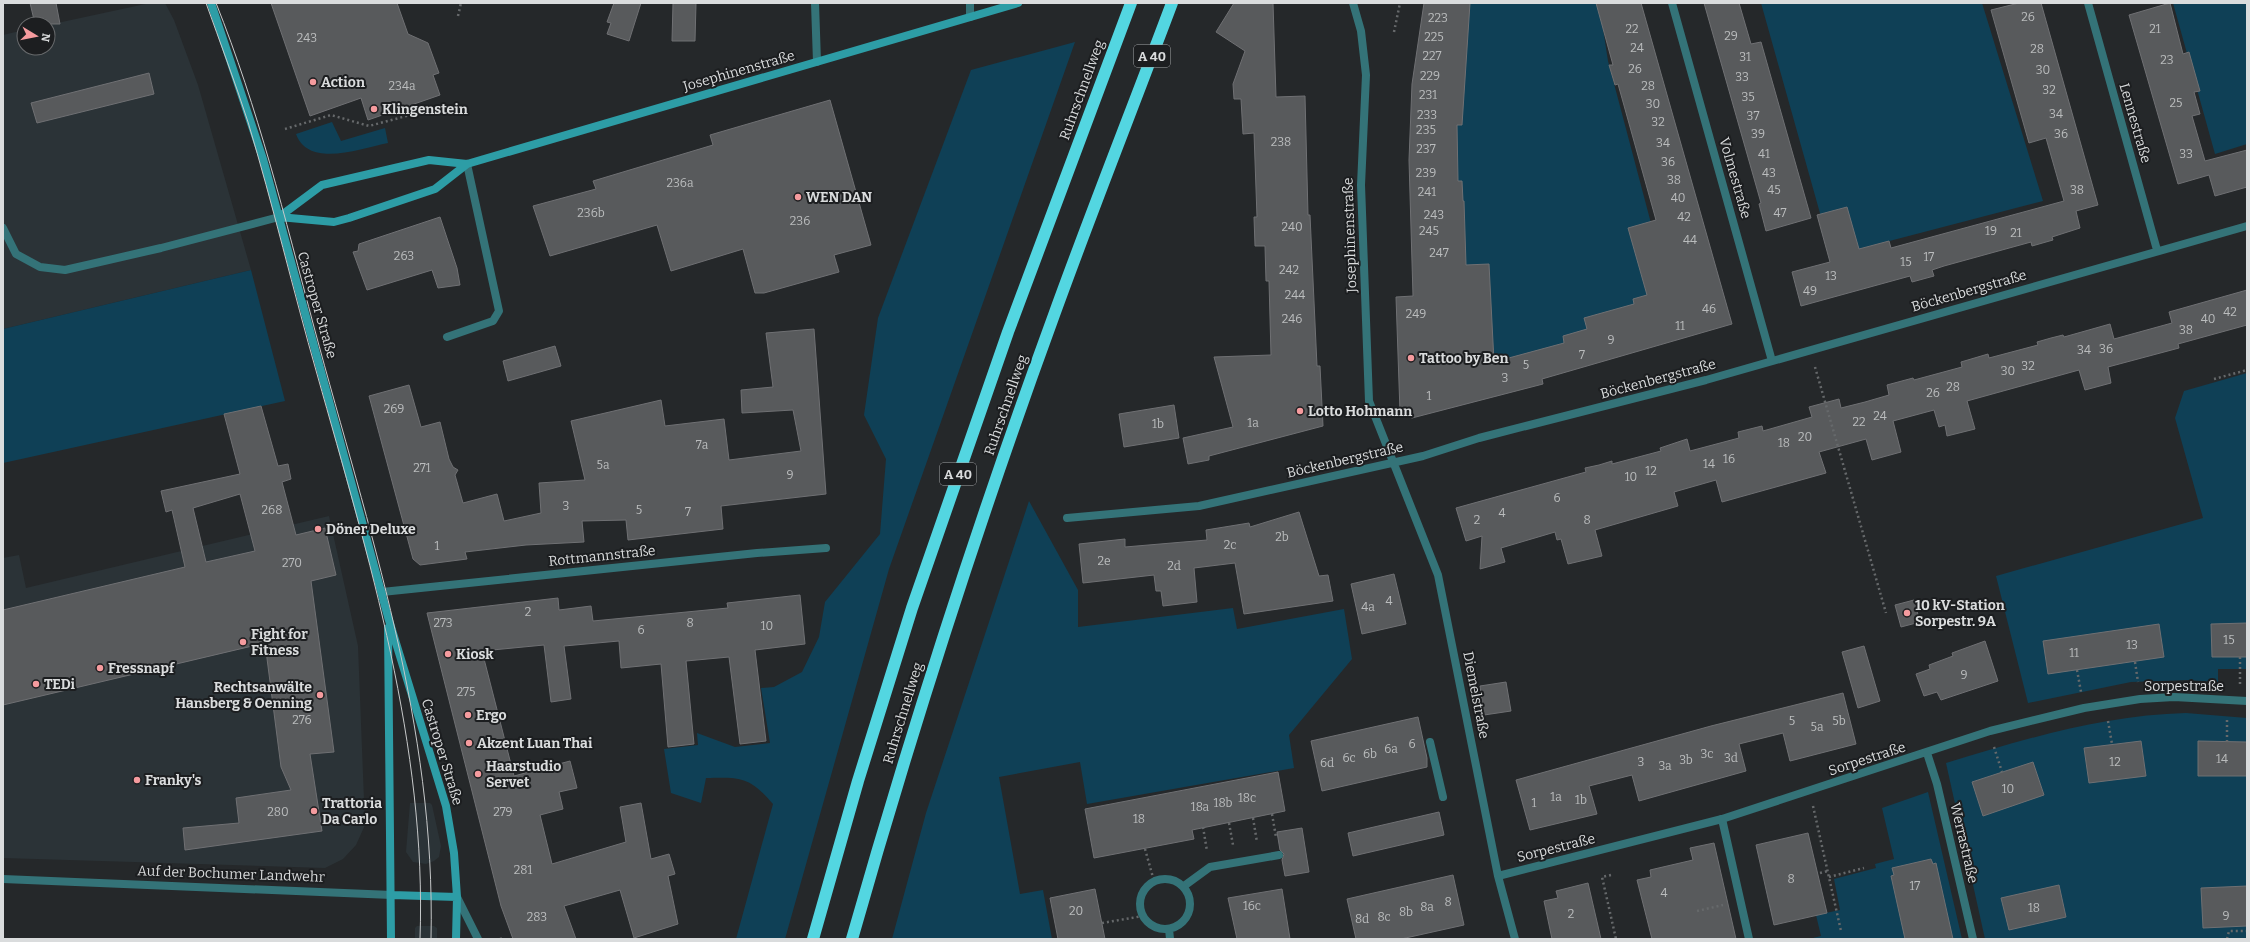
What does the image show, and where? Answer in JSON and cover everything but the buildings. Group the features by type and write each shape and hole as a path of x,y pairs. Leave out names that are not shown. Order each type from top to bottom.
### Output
{"highway":[{"name":"Ruhrschnellweg","path":"813,939 858,781 912,608 1008,332 1131,3"},
{"name":"Ruhrschnellweg","path":"852,939 926,690 975,542 1057,308 1172,3"}],"main road":[{"name":"Castroper Straße","path":"211,3 257,138 388,617 446,806 454,853 457,897 456,939"},
{"name":"Josephinenstraße","path":"279,217 334,222 349,218 435,189 467,164 1018,3"},
{"name":"Josephinenstraße","path":"279,217 322,185 429,160 467,164"},
{"name":"Castroper Straße","path":"388,617 392,895 391,939"},
{"name":"Auf der Bochumer Landwehr","path":"392,895 457,897"}],"street":[{"path":"815,3 817,62"},
{"path":"970,3 970,17"},
{"name":"Josephinenstraße","path":"1353,3 1362,31 1366,75 1361,185 1369,400 1392,463"},
{"name":"Volmestraße","path":"1672,3 1772,361"},
{"name":"Lennestraße","path":"2088,3 2157,250"},
{"path":"447,337 493,321 499,311 467,164"},
{"path":"3,228 16,254 40,266 65,270 161,248 279,217"},
{"name":"Böckenbergstraße","path":"1067,518 1200,506 1423,456 1479,438 1706,380 2157,250 2247,226"},
{"name":"Diemelstraße","path":"1392,463 1411,504 1438,576 1498,876 1515,939"},
{"name":"Rottmannstraße","path":"382,592 757,553 826,548"},
{"name":"Sorpestraße","path":"1498,876 1722,819 1810,792 1990,731 2106,704 2140,699 2174,697 2244,701"},
{"path":"1430,742 1443,797"},
{"name":"Werrastraße","path":"1927,753 1937,784 1973,939"},
{"path":"1722,819 1749,939"},
{"path":"1184,886 1210,867 1279,856"},
{"path":"1168,878 1184,886 1190,897 1190,908 1187,917 1179,925 1169,929 1156,928 1149,924 1143,916 1140,905 1142,894 1154,881 1168,878"},
{"name":"Auf der Bochumer Landwehr","path":"3,879 392,895"},
{"name":"Castroper Straße","path":"457,897 478,939"},
{"path":"1169,929 1170,939"}],"path":[{"path":"458,16 461,3"},
{"path":"1394,32 1400,3"},
{"path":"285,130 331,115 369,126 429,110 461,110"},
{"path":"1810,350 1886,613"},
{"path":"2214,379 2247,370"},
{"path":"2240,657 2244,701"},
{"path":"2227,742 2228,699"},
{"path":"2106,704 2112,744"},
{"path":"1990,731 2002,772"},
{"path":"1810,792 1842,932"},
{"path":"1272,814 1279,856"},
{"path":"1253,818 1260,859"},
{"path":"1229,823 1237,863"},
{"path":"1203,828 1210,867"},
{"path":"1145,849 1154,881"},
{"path":"1829,877 1864,868"},
{"path":"1820,873 1828,871"},
{"path":"1611,875 1602,877 1616,939"},
{"path":"1697,911 1740,901"},
{"path":"1102,923 1143,916"},
{"path":"2227,939 2229,931 2247,931"},
{"path":"500,939 504,938"}],"shaded area":[{"path":"150,3 165,3 174,20 198,85 251,270 3,329 3,35 16,32 16,56 56,56 56,23"},
{"path":"1458,3 1599,3 1608,61 1652,227 1689,298 1498,375 1444,376"},
{"path":"1761,3 1982,3 2043,201 1832,256"},
{"path":"2173,3 2247,3 2247,144 2215,154"},
{"path":"1075,42 889,569 785,939 736,939 773,804 758,788 744,780 728,778 706,778 701,803 671,793 664,749 698,745 697,733 735,747 770,743 761,688 774,687 802,672 819,637 825,602 880,534 886,459 864,415 878,318 971,70"},
{"path":"332,122 341,141 385,128 388,143 350,152 324,154 312,151 303,145 296,134"},
{"path":"251,270 285,401 3,463 3,329"},
{"path":"2247,373 2247,669 2218,669 2218,682 2188,680 2131,682 2028,703 1996,576 2203,518 2175,418 2184,391"},
{"path":"1029,501 1078,590 1078,627 1233,608 1237,629 1344,609 1352,659 1289,735 1294,768 1087,804 1080,762 999,777 1020,894 1043,890 1052,939 892,939 926,813"},
{"path":"329,516 358,646 365,825 356,845 343,859 325,868 3,858 3,558 19,555 26,588"},
{"path":"2186,713 2247,718 2247,939 1985,939 1946,763 2005,745 2094,723 2125,718"},
{"path":"1928,792 1962,939 1809,939 1821,936 1816,915 1840,910 1834,879 1876,868 1875,864 1894,859 1882,808"},
{"path":"410,803 430,803 432,805 441,846 439,857 426,864 413,862 406,852"},
{"path":"417,926 434,926 437,928 437,939 415,939 415,928"}],"tram line":[{"path":"206,3 243,107 257,153 356,513 391,653 404,724 414,795 420,867 420,939"},
{"path":"216,3 245,83 270,164 377,554 395,629 411,705 423,782 430,859 431,939"}],"place":[{"name":"Action","path":"313,82"},
{"name":"Klingenstein","path":"374,109"},
{"name":"WEN DAN","path":"798,197"},
{"name":"Tattoo by Ben","path":"1411,358"},
{"name":"Lotto Hohmann","path":"1300,411"},
{"name":"Döner Deluxe","path":"318,529"},
{"name":"10 kV-Station Sorpestr. 9A","path":"1907,613"},
{"name":"Fight for Fitness","path":"243,642"},
{"name":"Kiosk","path":"448,654"},
{"name":"Fressnapf","path":"100,668"},
{"name":"TEDi","path":"36,684"},
{"name":"Rechtsanwälte Hansberg & Oenning","path":"320,695"},
{"name":"Ergo","path":"468,715"},
{"name":"Akzent Luan Thai","path":"469,743"},
{"name":"Haarstudio Servet","path":"478,774"},
{"name":"Franky's","path":"137,780"},
{"name":"Trattoria Da Carlo","path":"314,811"}]}
